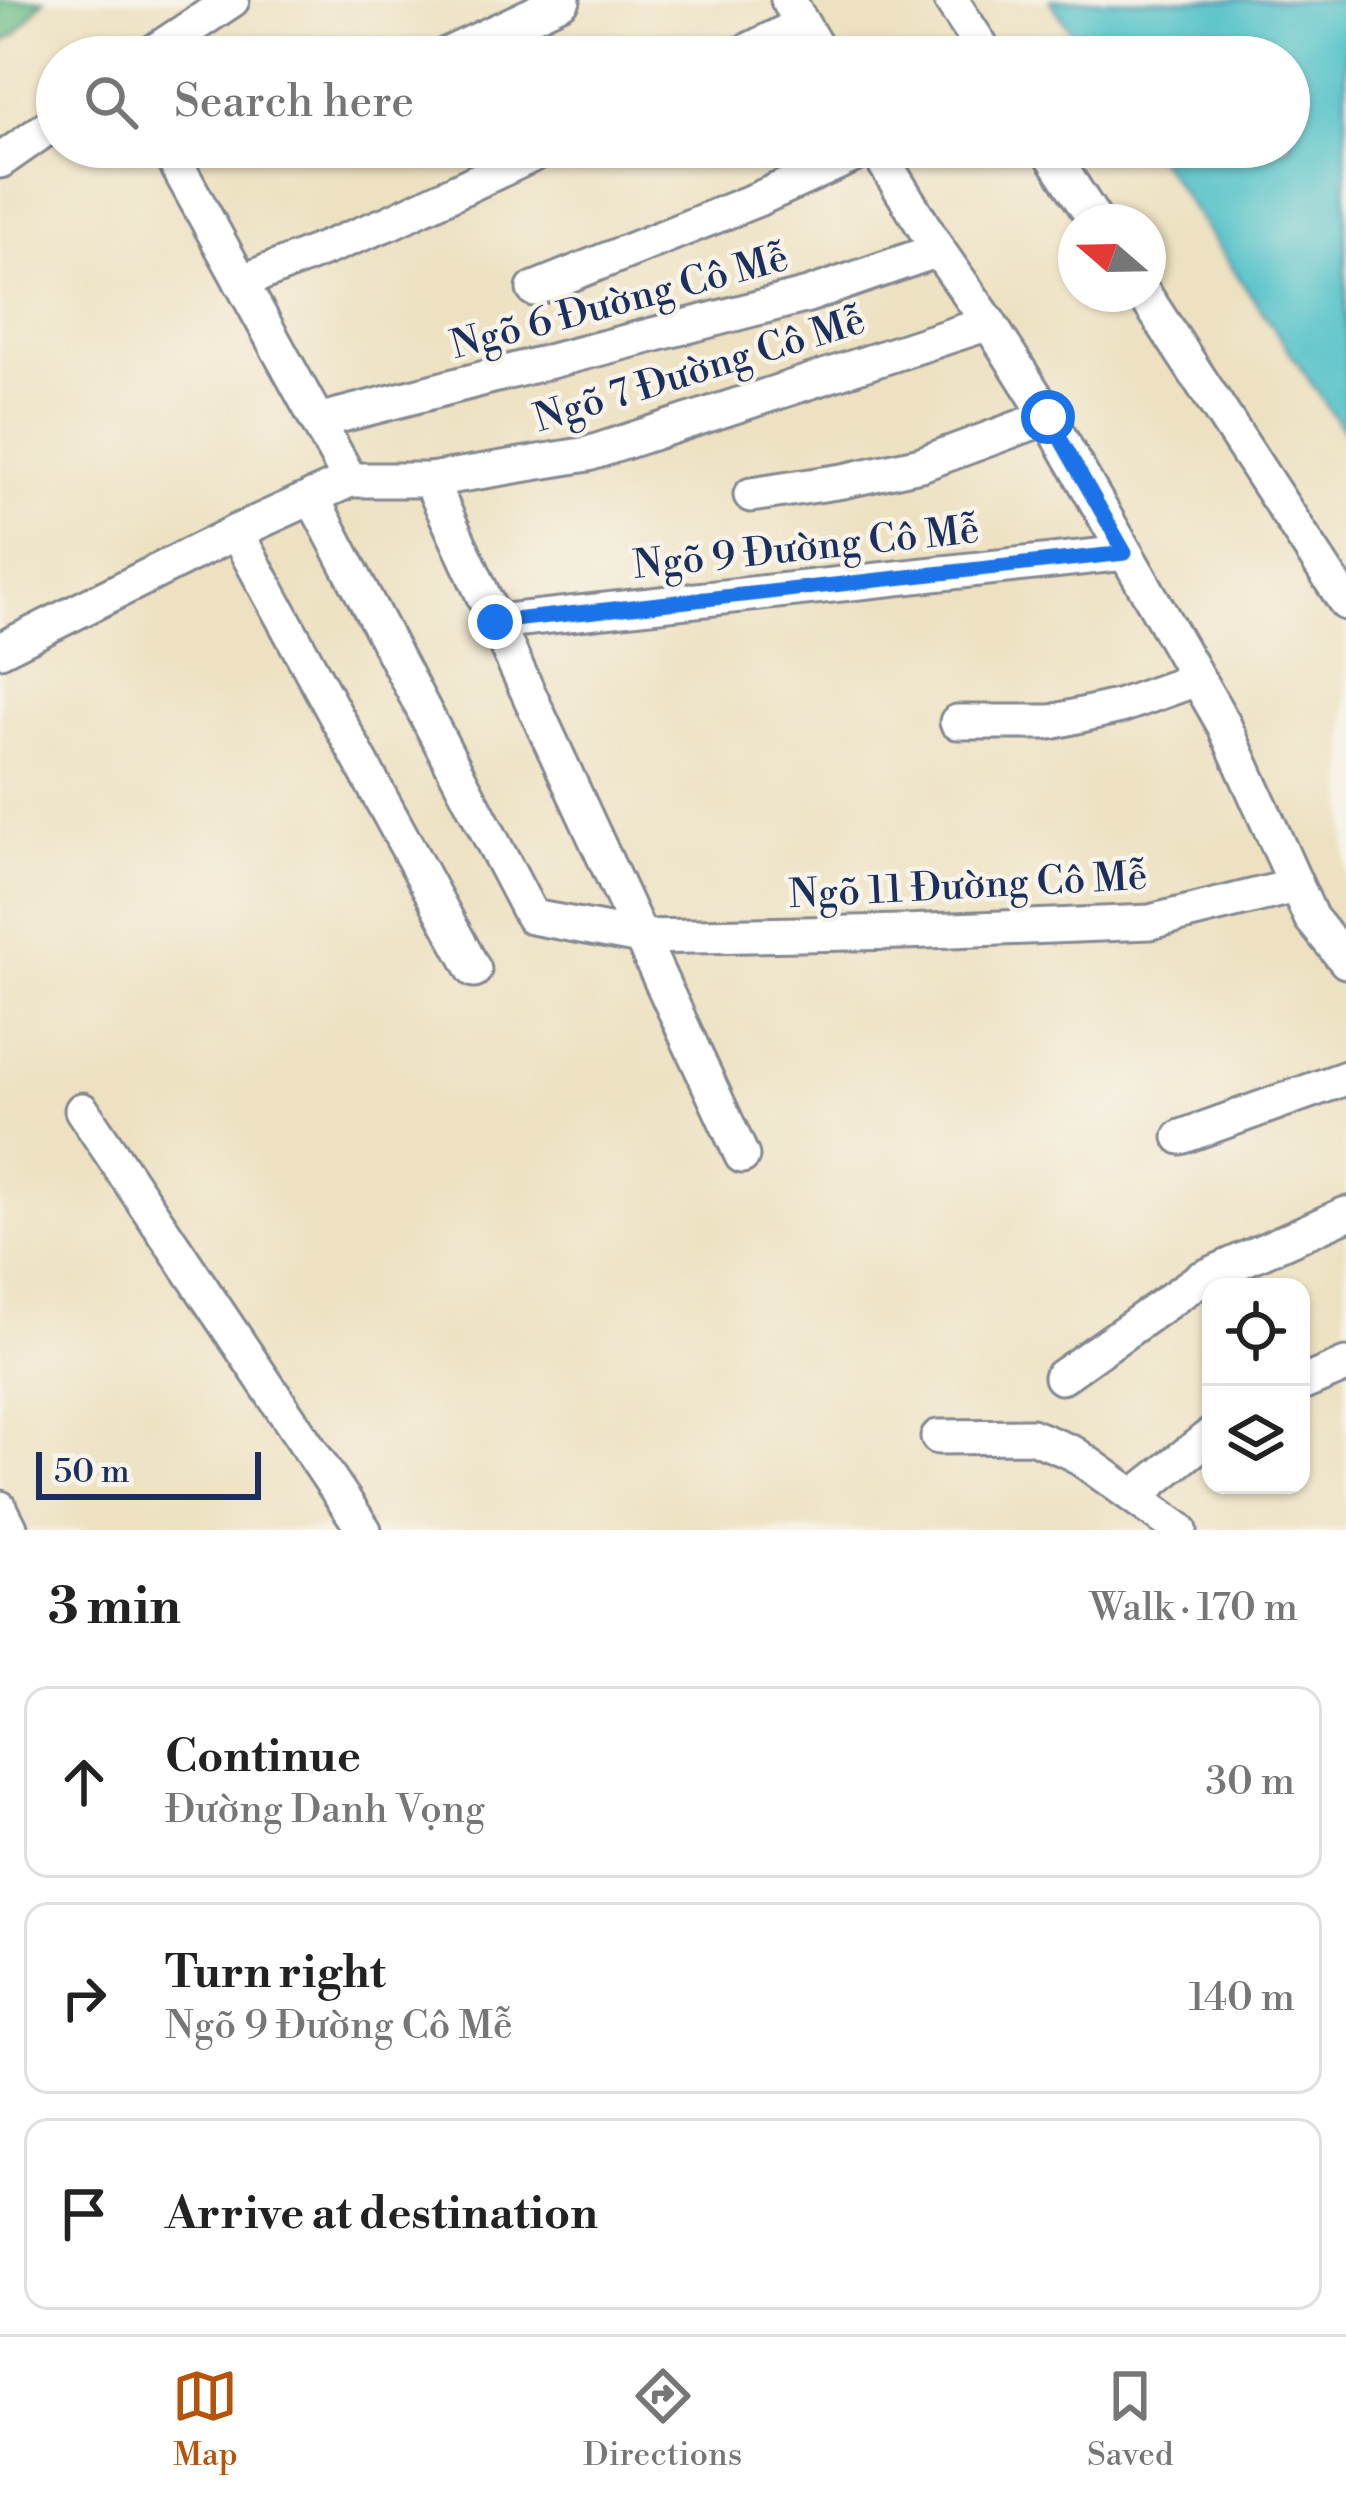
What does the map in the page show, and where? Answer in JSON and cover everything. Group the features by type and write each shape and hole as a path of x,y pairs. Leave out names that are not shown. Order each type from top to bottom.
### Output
{"street":[{"path":"178,36 232,0"},
{"path":"487,36 563,0"},
{"path":"951,0 974,36"},
{"path":"763,36 795,12"},
{"path":"0,161 36,136"},
{"path":"0,650 350,480 179,168"},
{"path":"241,282 391,222 505,168"},
{"path":"534,289 828,168"},
{"path":"887,168 1048,417 1224,725 1311,918 1346,961"},
{"path":"1061,168 1084,204"},
{"name":"Ngõ 6 Đường Cô Mễ","path":"318,421 808,295 938,250"},
{"path":"1156,312 1346,603"},
{"name":"Ngõ 7 Đường Cô Mễ","path":"350,480 430,481 588,454 989,322"},
{"path":"751,495 921,464 1048,417"},
{"path":"430,481 742,1156"},
{"name":"Ngõ 11 Đường Cô Mễ","path":"312,497 532,917 641,937 904,932 1150,922 1295,886"},
{"path":"236,532 474,970"},
{"name":"Ngõ 9 Đường Cô Mễ","path":"495,622 1125,553"},
{"path":"957,722 1051,722 1121,706 1197,679"},
{"path":"1181,1137 1346,1078"},
{"path":"82,1110 364,1530"},
{"path":"1061,1377 1199,1279 1346,1214"},
{"path":"1310,1380 1346,1366"},
{"path":"938,1436 1031,1436 1072,1453 1180,1530"},
{"path":"1134,1496 1202,1442"},
{"path":"0,1508 11,1530"}],"green space":[{"path":"0,0 44,0 16,34 0,45"}],"water":[{"path":"1050,0 1346,0 1346,434 1164,168 1310,168 1310,36 1075,36"}],"route":[{"path":"495,622 1125,553 1048,417"}]}
